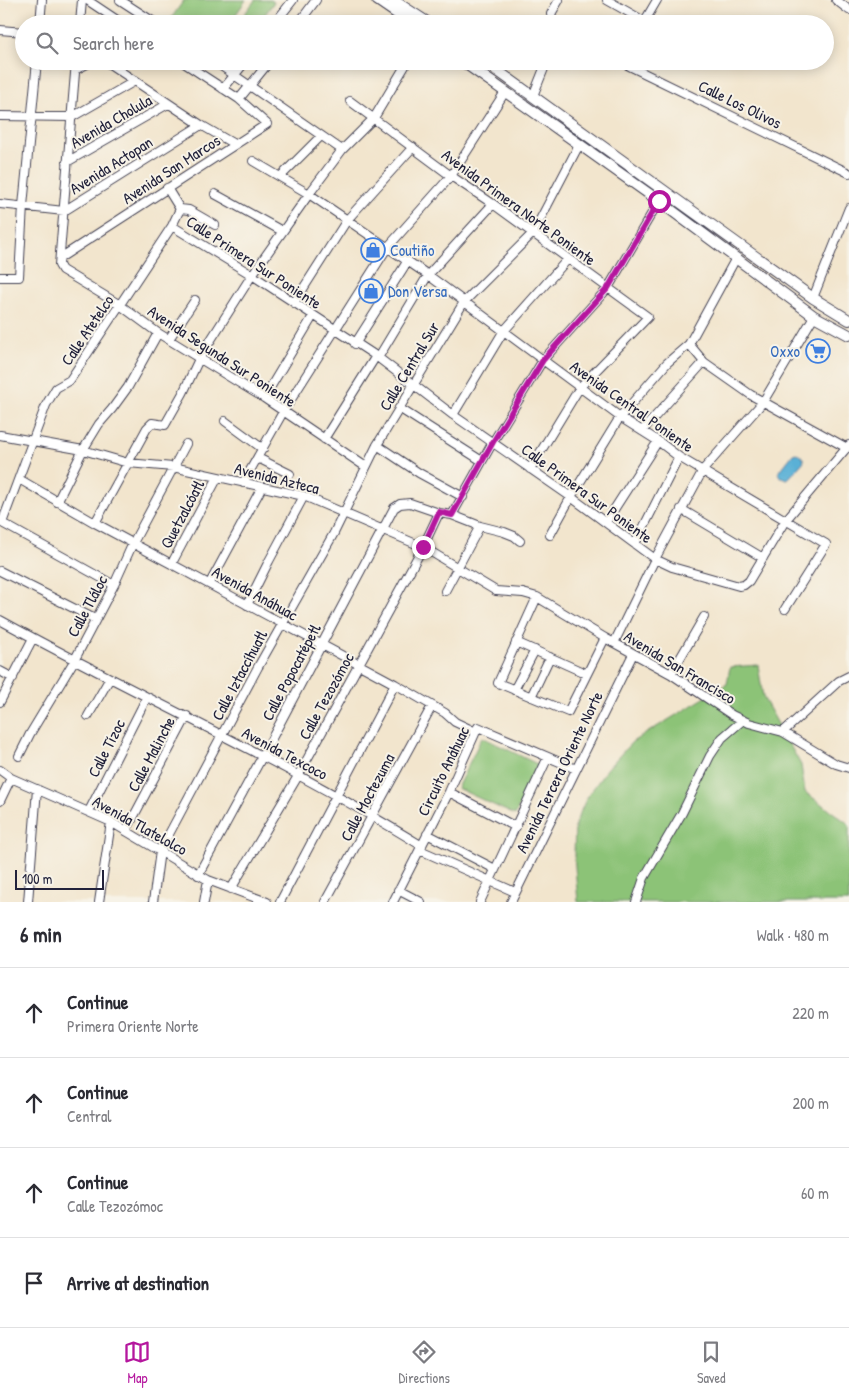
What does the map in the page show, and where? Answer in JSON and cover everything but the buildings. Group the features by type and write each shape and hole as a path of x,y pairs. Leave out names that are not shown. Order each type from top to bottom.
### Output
{"main road":[{"path":"377,0 407,15"},
{"path":"393,0 410,15"},
{"path":"398,0 411,15"},
{"path":"474,70 659,201 814,316 849,336"},
{"path":"497,70 813,298 849,320"}],"street":[{"path":"41,15 42,0"},
{"path":"81,15 82,0"},
{"path":"87,0 110,15"},
{"path":"120,0 143,15"},
{"path":"281,15 293,0"},
{"path":"305,15 316,0"},
{"path":"551,15 559,0"},
{"path":"606,0 630,15"},
{"path":"648,15 657,0"},
{"path":"836,0 849,10"},
{"path":"0,39 0,30 15,31"},
{"path":"0,277 20,277 23,206 36,70"},
{"path":"60,258 75,70"},
{"path":"119,70 168,104 234,144"},
{"path":"194,70 239,99 263,70"},
{"path":"228,70 342,150"},
{"path":"223,89 239,70"},
{"path":"95,523 147,428 152,423 165,425 200,358 252,275 308,194 342,150 374,118 403,70"},
{"path":"533,96 543,70"},
{"name":"Calle Los Olivos","path":"637,70 849,173"},
{"path":"0,116 72,117 135,80"},
{"path":"243,483 283,412 387,248 451,176 505,92"},
{"name":"Avenida San Marcos","path":"60,258 267,124 239,99"},
{"name":"Avenida Primera Norte Poniente","path":"350,101 648,317 580,387"},
{"name":"Avenida Cholula","path":"67,162 168,104"},
{"name":"Avenida Actopan","path":"0,204 64,211 202,125"},
{"path":"281,176 321,136"},
{"name":"Calle Central Sur","path":"344,512 377,445 464,302 533,233 579,146"},
{"path":"294,302 348,220 413,147"},
{"name":"Avenida Central Poniente","path":"253,161 281,176 428,275 503,332 620,417 658,441 679,458 826,544 784,609"},
{"path":"168,188 180,209 189,210 216,225"},
{"path":"215,194 282,231"},
{"path":"452,515 493,442 543,360 608,288 659,201"},
{"path":"324,439 428,275 493,204"},
{"path":"813,298 849,208"},
{"name":"Calle Atetelco","path":"114,585 2,523 20,479 46,404 56,388 70,380 172,226 180,209"},
{"name":"Calle Primera Sur Poniente","path":"172,226 252,275 377,357 453,415 571,497 655,559 672,568 739,586 749,581 763,558"},
{"name":"Avenida Segunda Sur Poniente","path":"60,258 62,270 120,305 158,333 264,398 366,467"},
{"path":"550,535 620,417 667,363 689,344 736,258"},
{"path":"453,415 503,332 567,260"},
{"path":"356,344 408,262"},
{"path":"169,339 195,300"},
{"path":"264,398 313,316"},
{"path":"614,643 655,559 702,470 763,402 814,316"},
{"path":"57,502 83,450 99,424 128,387 158,333"},
{"path":"681,509 763,558 786,521 848,446 763,402 704,362 689,344"},
{"path":"642,431 704,362"},
{"path":"530,469 580,387"},
{"path":"399,408 482,461"},
{"path":"225,421 263,449"},
{"name":"Avenida Azteca","path":"0,435 83,450 128,463 173,467 304,496 423,547 496,591"},
{"path":"606,522 658,441"},
{"name":"Calle Tláloc","path":"20,756 30,734 74,661 114,585 133,543 186,444"},
{"path":"377,445 419,473 463,497"},
{"path":"258,458 290,474"},
{"path":"635,544 679,458"},
{"name":"Quetzalcóatl","path":"172,563 218,477"},
{"name":"Avenida Anáhuac","path":"20,479 95,523 395,684 445,713 455,722 476,732"},
{"path":"210,584 262,487"},
{"path":"247,605 304,496"},
{"name":"Calle Popocatépetl","path":"198,875 394,508 400,504 410,502 439,512"},
{"name":"Calle Iztaccíhuatl","path":"160,851 258,667 344,512"},
{"path":"439,512 509,534 520,541"},
{"name":"Calle Tezozómoc","path":"232,889 298,776 423,547 439,512"},
{"path":"445,591 480,526"},
{"path":"0,571 96,619"},
{"name":"Avenida San Francisco","path":"496,591 522,593 537,597 605,638 671,674 743,720 783,732 836,764 849,768"},
{"path":"537,597 498,683 568,712 605,638"},
{"path":"671,674 704,617"},
{"name":"Avenida Texcoco","path":"0,620 74,661 222,734 373,816 421,848 490,882 515,892"},
{"path":"0,702 33,638"},
{"path":"516,642 587,674"},
{"path":"514,690 535,650"},
{"name":"Avenida Tercera Oriente Norte","path":"511,902 633,654"},
{"path":"531,697 550,657"},
{"path":"0,671 13,678"},
{"path":"783,732 839,680 849,676"},
{"path":"88,716 110,678"},
{"path":"280,902 334,795 395,684"},
{"name":"Calle Tízoc","path":"89,811 148,697"},
{"name":"Calle Moctezuma","path":"325,902 432,706"},
{"name":"Calle Malinche","path":"126,831 186,716"},
{"path":"636,902 644,878 682,813 710,756 722,738 743,720"},
{"name":"Circuito Anáhuac","path":"392,902 449,792 478,727 548,758"},
{"path":"480,902 548,758 576,769"},
{"name":"Avenida Tlatelolco","path":"0,770 11,778 111,822 208,880 264,901"},
{"path":"0,802 11,778"},
{"path":"28,902 37,789"},
{"path":"449,792 516,827"},
{"path":"99,902 111,822"},
{"path":"427,834 496,869"},
{"path":"153,902 160,851"},
{"path":"204,902 208,880"},
{"path":"398,890 421,902"}],"green space":[{"path":"184,0 246,0 235,15 174,15"},
{"path":"255,0 271,0 274,2 265,15 244,15"},
{"path":"758,665 763,697 801,765 805,792 849,824 849,902 578,902 574,855 575,824 587,797 608,768 632,742 727,684 730,667"},
{"path":"482,737 539,765 515,815 457,788"}],"water":[{"path":"796,453 803,457 804,461 789,478 786,479 780,476 779,472 793,454"}],"place":[{"name":"Coutiño","path":"373,250"},
{"name":"Don Versa","path":"371,291"},
{"name":"Oxxo","path":"818,351"}],"route":[{"path":"423,547 439,512 452,515 493,442 543,360 608,288 659,201"}]}
